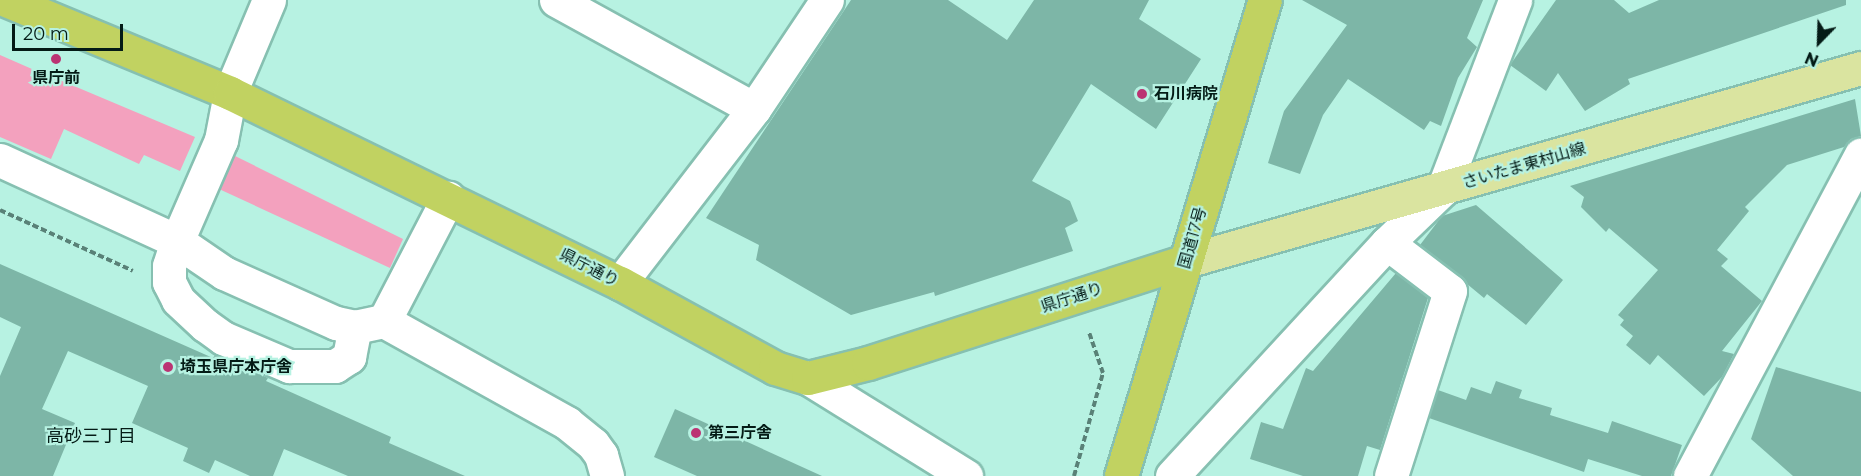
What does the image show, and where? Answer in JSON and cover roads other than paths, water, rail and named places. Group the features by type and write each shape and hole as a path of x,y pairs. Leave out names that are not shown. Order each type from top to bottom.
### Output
{"highway":[{"name":"県庁通り","path":"6,0 231,93 620,284 775,368 808,378 868,363 1186,261"},
{"name":"国道17号","path":"1121,476 1265,0"}],"main road":[{"name":"さいたま東村山線","path":"1186,261 1861,68"}],"street":[{"path":"269,0 231,93 221,140 177,241 169,266 169,282 178,300 223,338 289,366 335,366 349,357 448,198"},
{"path":"556,0 754,109"},
{"path":"620,284 754,109 827,0"},
{"path":"1172,476 1387,243 1443,189 1515,0"},
{"path":"1690,476 1861,155"},
{"path":"0,160 177,241 224,273 336,323 370,324 567,423 593,444 601,455 607,476"},
{"path":"1387,243 1450,291 1391,476"},
{"path":"808,378 966,476"}],"place":[{"name":"県庁前","path":"56,59"},
{"name":"石川病院","path":"1142,94"},
{"name":"埼玉県庁本庁舎","path":"168,367"},
{"name":"第三庁舎","path":"696,433"}],"district":[{"name":"高砂三丁目","path":"91,436"}]}
